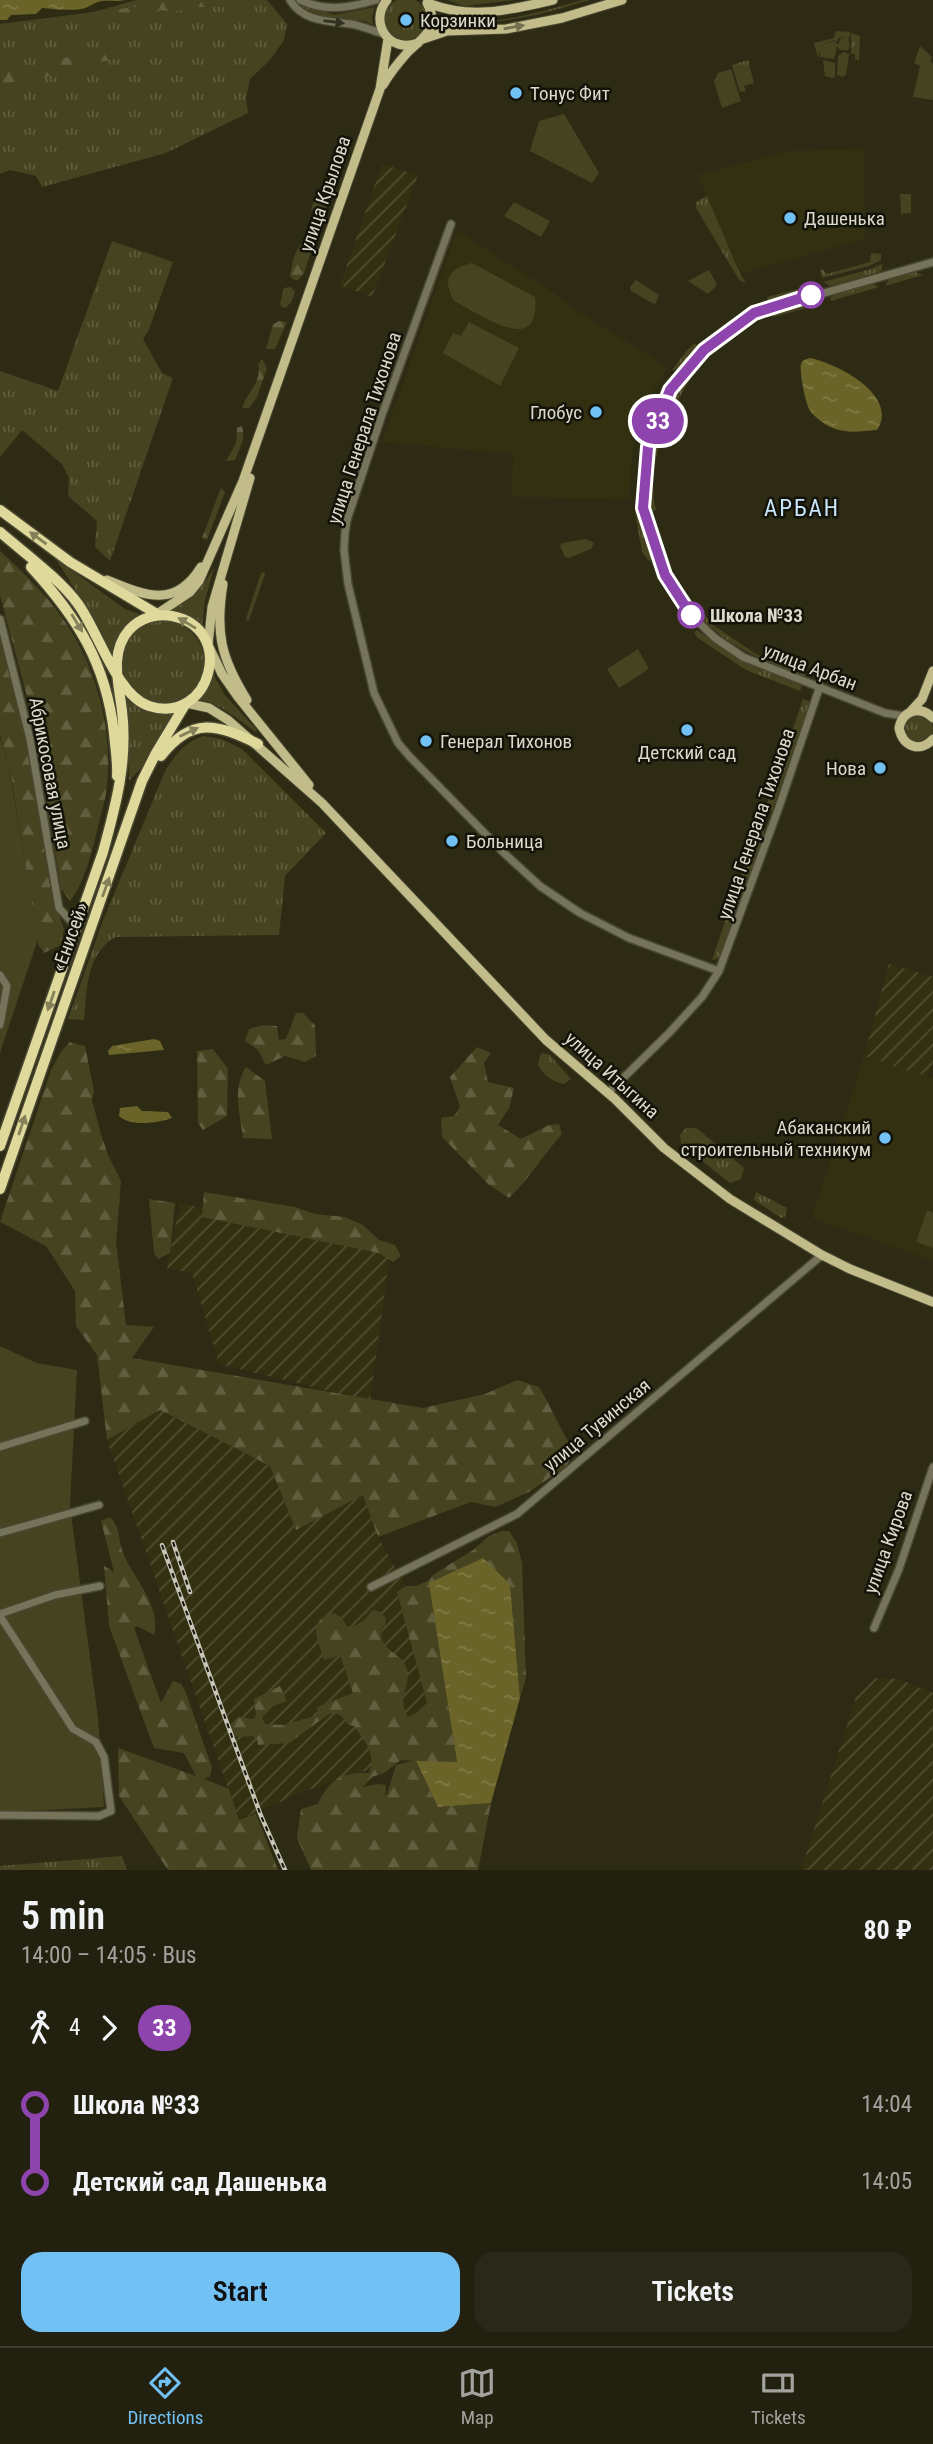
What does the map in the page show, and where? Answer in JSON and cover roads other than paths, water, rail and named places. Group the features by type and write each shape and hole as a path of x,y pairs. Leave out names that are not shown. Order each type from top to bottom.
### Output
{"highway":[{"path":"0,510 83,570 157,614 178,617 190,623 208,645"},
{"path":"0,534 77,602 98,635 124,688 135,699 147,706 161,709 186,703"},
{"path":"0,534 63,603 84,634 97,663 111,714 115,746 117,771 112,821"},
{"path":"112,821 124,762 118,651 127,632 144,619 157,614"},
{"name":"«Енисей»","path":"0,1189 142,780 186,703 202,689 207,679 210,659 208,645"},
{"path":"142,780 172,742 187,731 215,727 230,730 258,744"},
{"name":"«Енисей»","path":"0,1146 112,821"}],"main road":[{"name":"улица Крылова","path":"286,359 380,89 386,37 379,19 380,11 387,0"},
{"path":"426,1 454,12 482,14 553,0"},
{"path":"386,37 403,46 447,31 497,30 622,0"},
{"path":"380,89 391,71 432,26 431,10 426,1"},
{"path":"157,614 195,587 206,569 243,481 286,359"},
{"path":"208,645 212,607 286,359"},
{"path":"83,570 137,592 152,595 171,594 187,585 220,536"},
{"path":"229,547 219,612 221,641 226,662 265,732"},
{"name":"улица Итыгина","path":"208,645 222,674 322,803"},
{"path":"933,671 925,695 907,714 899,728 901,737 909,745 929,747 933,739"},
{"path":"925,695 930,716"},
{"name":"улица Итыгина","path":"186,703 209,708 228,720 322,803 546,1040 608,1093 664,1148 730,1199 822,1255 933,1302"},
{"path":"907,714 917,710 930,716"}],"street":[{"path":"290,0 300,11 314,19 363,27 386,37"},
{"path":"300,0 313,6 334,9 376,0"},
{"name":"улица Генерала Тихонова","path":"452,224 405,348 347,520 344,550 348,584 374,694 398,743 410,757 540,886 580,914 629,938 719,971"},
{"name":"улица Арбан","path":"885,713 743,657 715,638 691,615 665,575 643,508 648,447 670,390 704,350 754,313 933,262"},
{"name":"Абрикосовая улица","path":"0,619 30,739 60,908 77,928"},
{"name":"улица Генерала Тихонова","path":"608,1093 702,997 719,971 820,686"},
{"path":"885,713 907,714"},
{"path":"885,713 899,728"},
{"path":"0,975 7,986 0,1025"},
{"name":"улица Тувинская","path":"371,1587 517,1514 822,1255"},
{"path":"0,1447 85,1421"},
{"name":"улица Кирова","path":"874,1628 899,1569 933,1467"},
{"path":"0,1533 99,1505"},
{"path":"0,1815 99,1816 111,1811 104,1758 96,1742 73,1729 0,1615 55,1595 100,1586"}],"water":[{"path":"0,0 125,0 102,1 76,10 42,8 36,14 11,15 7,20 0,20"},
{"path":"810,358 835,366 873,393 880,405 882,417 877,430 838,430 813,415 805,396 801,368 803,361"},
{"path":"154,1039 160,1041 164,1050 109,1055 108,1051 112,1046"},
{"path":"137,1106 142,1111 168,1112 172,1118 137,1123 119,1116 120,1108"},
{"path":"483,1558 510,1584 520,1698 491,1803 438,1807 416,1761 457,1762 429,1583"}],"railway":[{"path":"173,1542 190,1592"},
{"path":"162,1545 261,1816 285,1870"}],"place":[{"name":"Корзинки","path":"406,20"},
{"name":"Тонус Фит","path":"516,93"},
{"name":"Дашенька","path":"790,218"},
{"name":"Глобус","path":"596,412"},
{"name":"Школа №33","path":"691,615"},
{"name":"Детский сад","path":"687,730"},
{"name":"Генерал Тихонов","path":"426,741"},
{"name":"Нова","path":"880,768"},
{"name":"Больница","path":"452,841"},
{"name":"Абаканский строительный техникум","path":"885,1138"}],"district":[{"name":"АРБАН","path":"802,508"}]}
